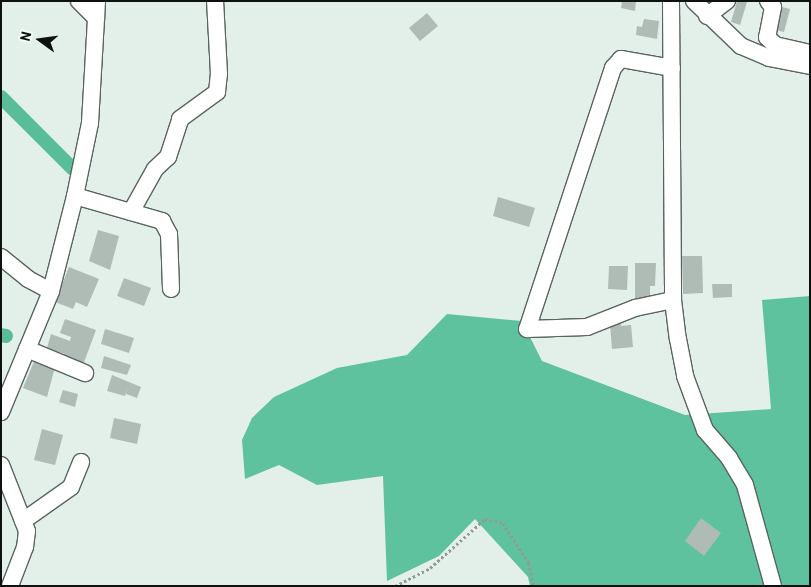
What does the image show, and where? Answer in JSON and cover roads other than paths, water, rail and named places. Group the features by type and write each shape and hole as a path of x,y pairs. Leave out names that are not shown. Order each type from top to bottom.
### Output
{"street":[{"path":"79,1 96,18"},
{"path":"1,412 51,291 75,196 90,123 97,1"},
{"path":"131,212 155,169 168,157 180,119 217,92 220,74 215,1"},
{"path":"671,1 673,300 686,376 705,430 729,458 745,485 773,586"},
{"path":"694,1 741,46 769,58 810,66"},
{"path":"708,16 728,1"},
{"path":"768,1 773,7 767,37 774,45 810,54"},
{"path":"672,68 621,59 613,68 527,328 587,328 635,308 673,300"},
{"path":"75,196 162,221 169,234 171,289"},
{"path":"1,256 28,279 51,291"},
{"path":"27,349 85,373"},
{"path":"23,520 71,487 81,462"},
{"path":"1,465 27,531 25,547 10,586"}],"waterway":[{"path":"1,97 73,169"},
{"path":"1,335 6,336"}]}
